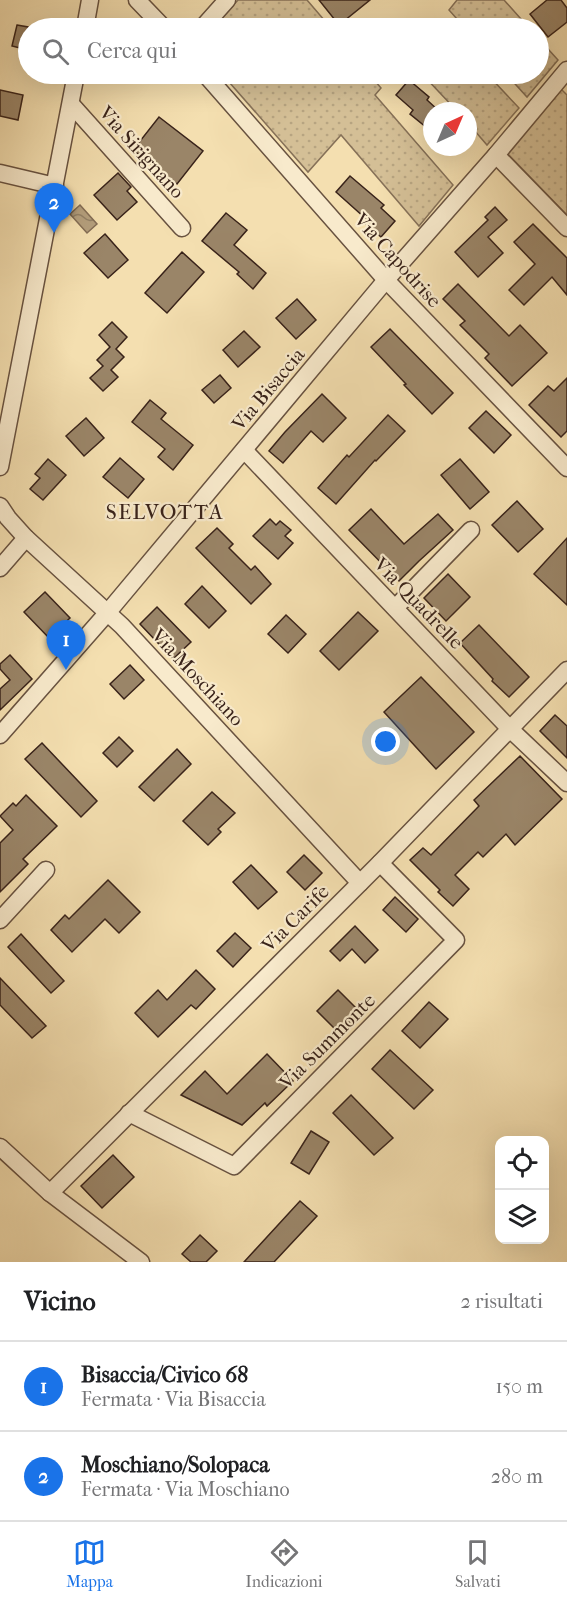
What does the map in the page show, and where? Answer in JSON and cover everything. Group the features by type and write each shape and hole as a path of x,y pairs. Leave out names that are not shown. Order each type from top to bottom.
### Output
{"street":[{"path":"87,18 90,0"},
{"path":"137,0 154,18"},
{"path":"211,18 226,0"},
{"name":"Via Bisaccia","path":"0,735 108,612 386,280 567,70"},
{"path":"0,467 74,84"},
{"name":"Via Capodrise","path":"214,84 386,280 567,468"},
{"name":"Via Sirignano","path":"71,104 182,228"},
{"path":"496,155 567,228"},
{"path":"0,173 55,186"},
{"name":"Via Quadrelle","path":"244,450 510,729 567,783"},
{"name":"Via Moschiano","path":"0,506 26,538 108,612 360,883"},
{"path":"395,608 471,530"},
{"path":"0,568 26,538"},
{"name":"Via Carife","path":"50,1193 380,863 567,670"},
{"name":"Via Summonte","path":"129,1113 234,1166 456,940 380,863"},
{"path":"0,920 46,870"},
{"path":"0,1147 50,1193 141,1262"}],"shaded area":[{"path":"238,0 307,0 322,18 222,18"},
{"path":"457,0 504,0 520,18 456,18 449,10"},
{"path":"549,50 558,60 549,71"},
{"path":"231,84 378,84 381,88 375,95 423,150 423,156 428,156 453,185 419,226 341,135 308,172"},
{"path":"431,84 496,84 519,108 487,145 477,133 477,102 448,102"},
{"path":"515,84 538,84 527,97"},
{"path":"561,89 567,95 567,215 506,152"}],"water":[{"path":"80,205 97,224 87,233 70,214"}],"building":[{"path":"319,0 370,0 348,18 333,18"},
{"path":"547,0 561,0 567,8 567,22 549,36 549,18 533,18 530,14"},
{"path":"17,25 18,25 18,48 12,46"},
{"path":"406,84 414,84 429,97 427,100 429,102 423,102 423,125 410,114 413,110 396,95"},
{"path":"0,90 23,95 18,120 0,116"},
{"path":"159,117 203,151 177,184 133,150"},
{"path":"118,173 131,187 127,191 137,202 117,220 94,195"},
{"path":"350,176 384,205 381,208 395,221 381,237 362,221 365,218 336,192"},
{"path":"495,207 507,220 488,237 503,253 478,277 455,252 488,220 485,217"},
{"path":"226,213 247,230 234,245 266,273 253,289 237,274 239,272 202,241"},
{"path":"533,224 567,258 567,295 552,277 524,305 509,290 535,264 514,242"},
{"path":"105,234 128,260 108,278 84,253"},
{"path":"182,252 204,272 167,313 145,293"},
{"path":"458,284 509,336 520,325 547,353 512,386 485,358 489,354 460,325 465,321 443,299"},
{"path":"297,299 316,320 296,339 276,318"},
{"path":"112,322 127,337 116,349 124,357 111,370 118,377 103,391 90,378 103,366 97,360 110,347 99,335"},
{"path":"390,329 453,393 432,414 371,347"},
{"path":"244,331 260,347 238,367 223,350"},
{"path":"220,375 231,388 214,403 202,390"},
{"path":"567,378 567,431 561,437 529,405 548,386 554,391"},
{"path":"322,394 346,418 323,442 311,431 283,463 269,451"},
{"path":"150,400 166,413 161,419 193,445 173,470 158,457 165,449 132,422"},
{"path":"486,411 511,435 494,453 469,428"},
{"path":"388,415 405,431 375,460 336,504 318,488 347,455 349,457"},
{"path":"86,418 104,438 84,456 66,436"},
{"path":"120,458 144,479 128,498 103,477"},
{"path":"48,459 66,475 43,500 30,489 40,478 35,474"},
{"path":"460,459 489,492 470,509 441,475"},
{"path":"517,501 543,529 518,552 492,525"},
{"path":"371,509 404,544 438,514 453,530 399,581 349,530"},
{"path":"270,519 276,525 280,521 291,530 285,536 293,543 278,559 253,536"},
{"path":"217,528 233,544 229,548 251,570 255,566 271,584 251,604 196,548"},
{"path":"567,538 567,605 534,574"},
{"path":"448,574 470,597 446,621 424,598"},
{"path":"202,586 226,611 209,628 185,604"},
{"path":"45,592 70,618 49,638 24,612"},
{"path":"157,607 191,642 173,659 140,624"},
{"path":"358,612 378,631 339,670 320,651"},
{"path":"286,615 306,634 288,653 268,634"},
{"path":"479,625 529,677 509,697 492,681 493,679 460,643"},
{"path":"10,655 32,679 0,710 0,689 10,680 0,669 0,664"},
{"path":"130,665 144,680 124,699 110,684"},
{"path":"421,677 474,732 436,769 384,712"},
{"path":"555,715 567,726 567,758 540,731"},
{"path":"119,737 133,751 117,767 103,753"},
{"path":"42,743 97,801 81,817 25,759"},
{"path":"177,749 191,764 154,801 139,787"},
{"path":"520,756 562,799 515,845 506,834 483,857 478,852 455,875 469,889 453,906 410,860 423,848 431,855 479,806 474,800"},
{"path":"212,792 235,813 218,829 221,832 208,845 183,821"},
{"path":"26,795 57,826 23,859 28,864 0,892 0,843 13,830 0,816 13,803 16,806"},
{"path":"304,855 322,873 305,890 287,872"},
{"path":"251,865 277,892 258,909 233,882"},
{"path":"108,880 140,912 119,933 105,919 72,952 51,930 65,915 69,919"},
{"path":"395,897 418,919 406,932 383,910"},
{"path":"355,926 378,950 365,963 352,949 340,961 330,951"},
{"path":"235,933 251,948 233,967 217,951"},
{"path":"21,934 64,981 51,993 8,947"},
{"path":"196,970 215,989 196,1009 191,1005 158,1037 135,1013 158,990 167,1000"},
{"path":"0,978 46,1026 32,1038 0,1005"},
{"path":"338,990 360,1012 339,1033 317,1011"},
{"path":"429,1002 448,1019 420,1048 402,1031"},
{"path":"390,1050 433,1090 414,1109 372,1069"},
{"path":"267,1054 293,1081 267,1106 265,1103 242,1125 181,1095 205,1071 227,1094"},
{"path":"351,1095 393,1138 374,1155 333,1113"},
{"path":"311,1131 329,1142 309,1174 291,1163"},
{"path":"113,1155 134,1177 102,1208 81,1186"},
{"path":"300,1201 317,1216 274,1262 244,1262"},
{"path":"200,1235 217,1251 206,1262 191,1262 182,1254"}],"place":[{"name":"Moschiano/Solopaca","path":"54,233"},
{"name":"Bisaccia/Civico 68","path":"66,670"}],"district":[{"name":"SELVOTTA","path":"165,512"}]}
